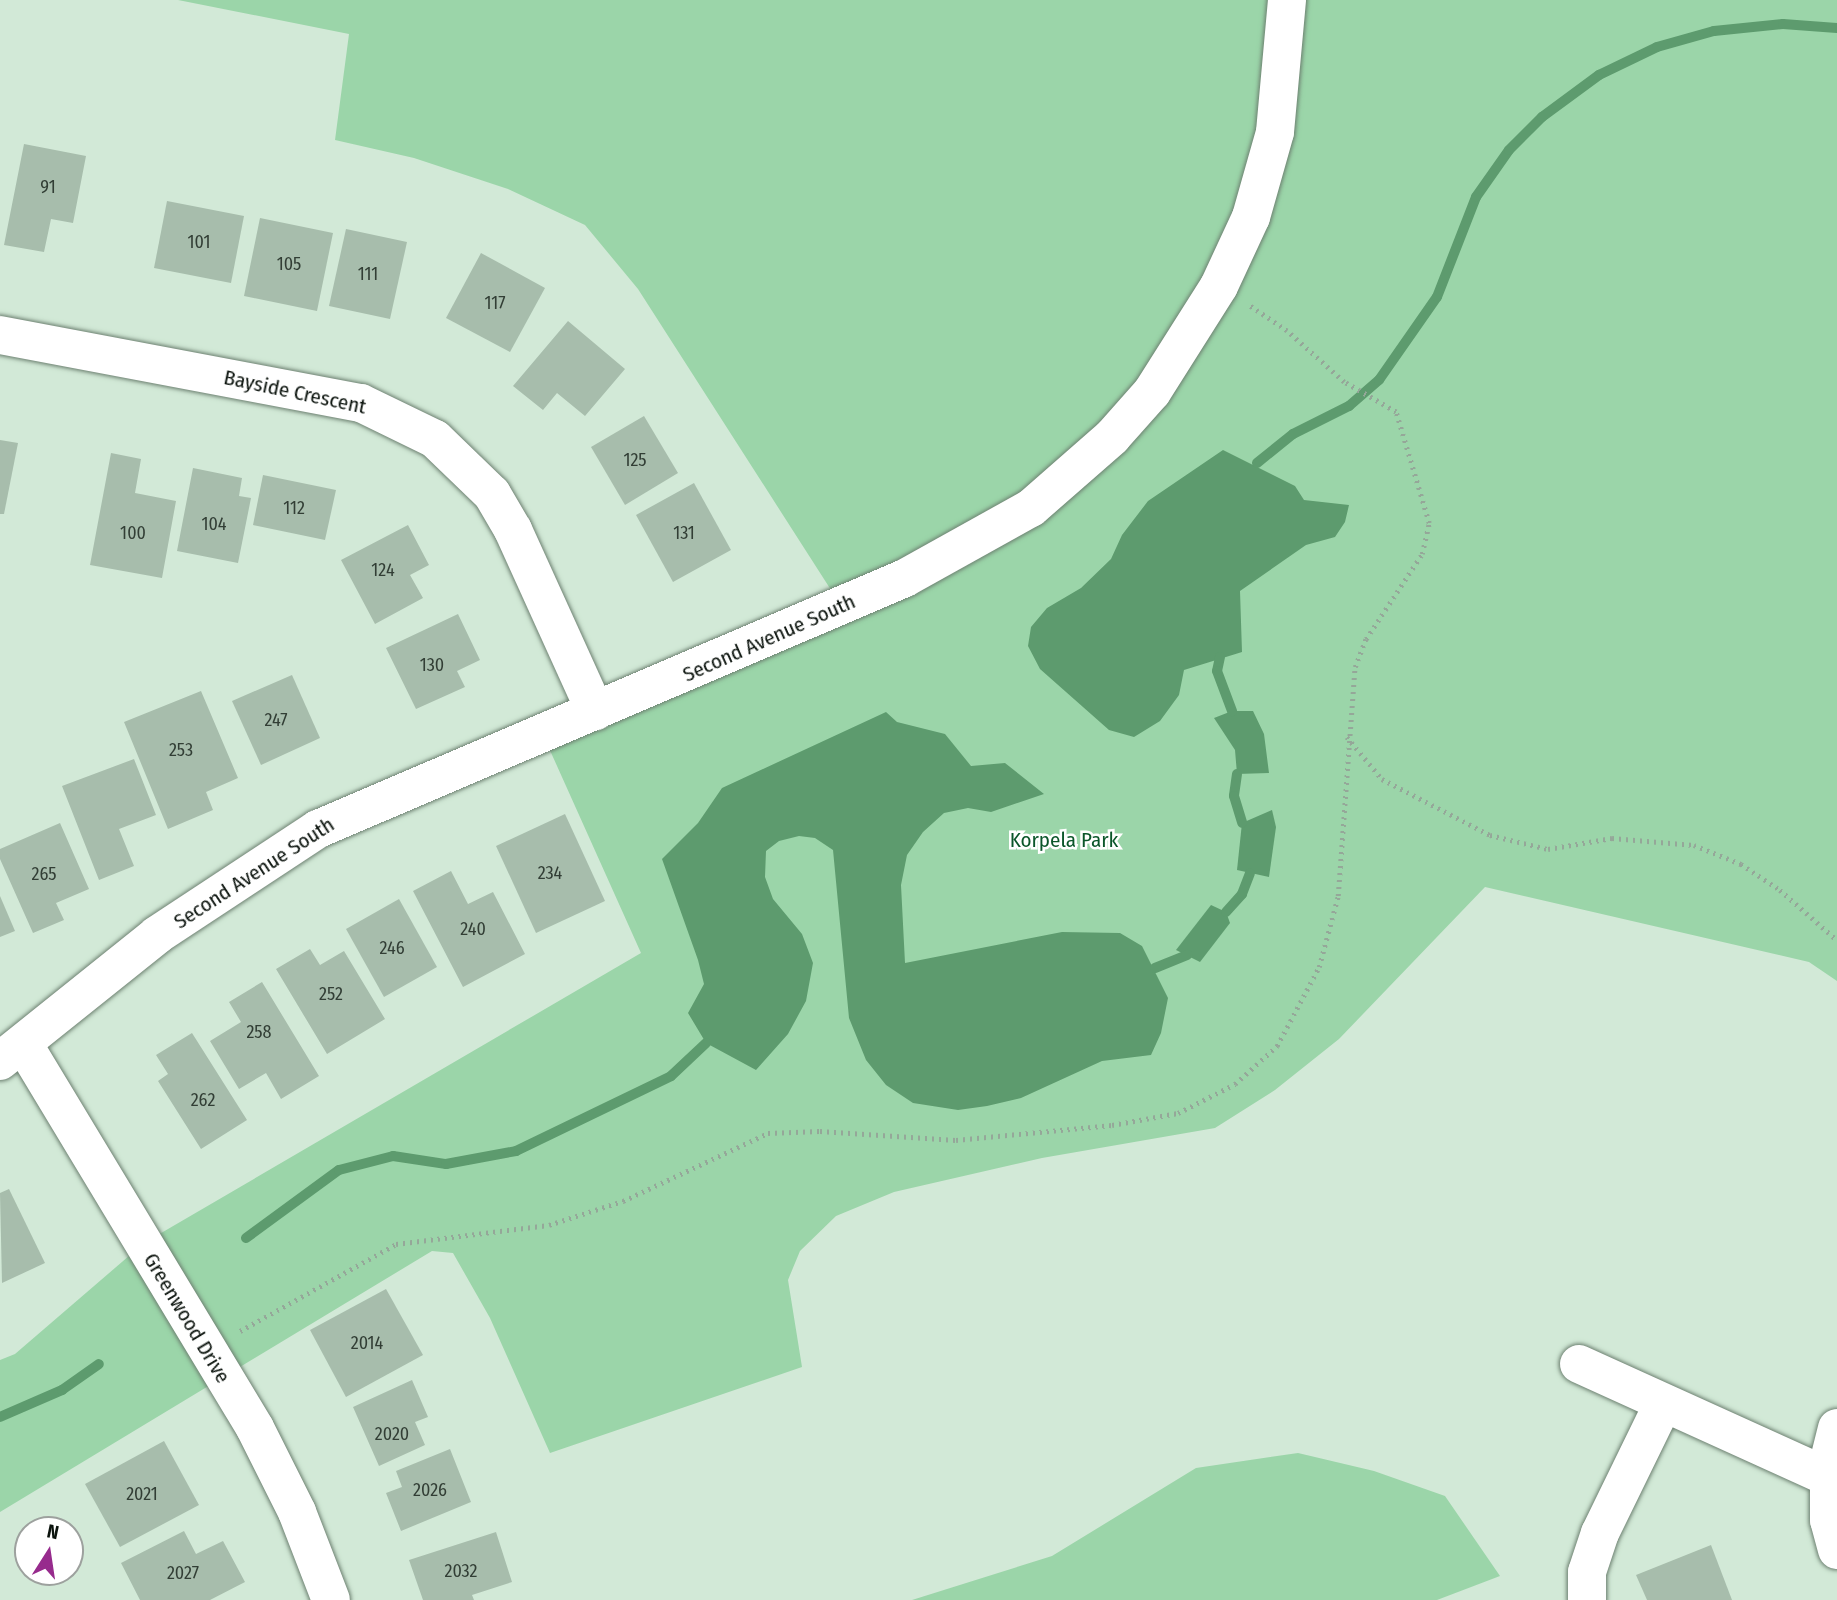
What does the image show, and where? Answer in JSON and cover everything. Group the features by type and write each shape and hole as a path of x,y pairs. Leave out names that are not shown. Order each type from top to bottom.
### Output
{"street":[{"name":"Second Avenue South","path":"12,1053 158,935 318,829 905,578 1031,508 1112,437 1152,392 1219,286 1251,218 1275,132 1287,0"},
{"name":"Bayside Crescent","path":"0,335 361,403 435,439 492,494 513,530 595,711"},
{"name":"Greenwood Drive","path":"12,1053 255,1428 291,1500 331,1600"},
{"path":"1578,1364 1833,1481"},
{"path":"1587,1600 1587,1573 1600,1533 1663,1404"},
{"path":"1837,1428 1829,1520 1837,1550"}],"path":[{"path":"206,1350 396,1244 549,1225 623,1201 768,1133 820,1131 956,1140 1099,1126 1178,1113 1235,1084 1277,1046 1319,967 1338,896 1346,736 1355,667 1385,606 1422,554 1429,523 1396,412 1344,382 1287,331 1219,286"},
{"path":"1346,736 1382,779 1431,808 1490,835 1548,849 1612,838 1694,845 1741,864 1780,890 1837,940"}],"green space":[{"name":"Korpela Park","path":"178,0 1837,0 1837,981 1809,962 1485,887 1339,1039 1275,1090 1215,1128 1042,1158 894,1192 836,1216 800,1251 788,1280 802,1367 550,1453 490,1318 453,1253 432,1251 0,1512 0,1360 15,1354 144,1243 641,953 544,737 840,604 638,289 585,225 508,189 414,158 335,140 349,34"},
{"path":"1298,1453 1374,1471 1445,1496 1500,1576 1437,1600 912,1600 1052,1556 1196,1468"}],"shaded area":[{"path":"1223,450 1295,486 1304,500 1349,505 1345,522 1335,537 1306,545 1240,591 1242,652 1184,670 1179,695 1160,721 1134,737 1109,730 1040,669 1028,646 1031,627 1047,608 1081,588 1111,559 1122,535 1148,501"},
{"path":"1232,711 1253,711 1264,734 1269,773 1237,774 1235,750 1214,718"},
{"path":"886,712 897,722 945,734 971,766 1005,763 1044,794 991,812 968,808 944,813 923,832 907,855 901,885 905,963 1062,932 1120,933 1142,946 1168,998 1161,1033 1151,1055 1102,1061 1021,1098 987,1106 958,1110 913,1103 886,1085 866,1060 849,1018 833,850 815,838 799,836 779,841 766,851 765,877 773,899 802,934 813,963 806,1001 788,1034 756,1070 706,1043 688,1013 704,984 662,859 698,823 722,788"},
{"path":"1272,810 1276,827 1269,877 1237,870 1242,823"},
{"path":"1211,905 1226,912 1230,923 1200,962 1176,950"}],"building":[{"path":"24,144 86,156 73,223 51,219 44,252 4,245"},
{"path":"167,201 244,216 231,283 154,268"},
{"path":"260,218 333,233 317,311 244,296"},
{"path":"346,229 407,242 390,319 329,306"},
{"path":"481,253 545,288 510,352 446,318"},
{"path":"568,321 625,369 585,416 557,393 543,410 513,386"},
{"path":"644,416 678,473 625,505 591,447"},
{"path":"0,440 18,443 4,514 0,514"},
{"path":"111,453 141,459 135,493 176,501 162,578 90,565"},
{"path":"193,468 242,478 239,496 251,498 238,563 177,551"},
{"path":"263,475 336,490 325,540 253,525"},
{"path":"694,483 731,550 673,582 636,515"},
{"path":"408,525 429,565 410,575 423,598 375,624 341,560"},
{"path":"458,614 480,660 457,671 465,687 416,709 386,648"},
{"path":"292,675 320,738 261,765 232,701"},
{"path":"201,691 238,778 206,792 213,810 168,829 124,722"},
{"path":"134,759 156,815 119,829 134,866 99,880 62,786"},
{"path":"565,814 605,901 536,933 496,846"},
{"path":"60,823 89,889 56,903 64,920 33,933 0,859 0,849"},
{"path":"451,871 468,904 493,892 525,954 463,987 413,891"},
{"path":"0,896 15,931 0,937"},
{"path":"399,899 437,967 384,997 346,929"},
{"path":"310,949 320,965 344,951 385,1019 327,1054 276,969"},
{"path":"262,982 319,1076 281,1099 266,1073 239,1089 210,1041 241,1022 229,1002"},
{"path":"192,1033 247,1120 201,1149 158,1081 168,1074 156,1055"},
{"path":"9,1189 45,1263 2,1283 0,1193"},
{"path":"386,1289 423,1355 346,1397 310,1330"},
{"path":"412,1380 428,1417 415,1422 425,1445 379,1466 353,1407"},
{"path":"164,1441 199,1505 120,1547 85,1484"},
{"path":"450,1449 471,1502 401,1531 386,1493 402,1487 396,1471"},
{"path":"184,1531 196,1554 223,1541 245,1582 210,1600 140,1600 121,1563"},
{"path":"496,1532 512,1582 472,1595 474,1600 423,1600 409,1560"},
{"path":"1711,1545 1732,1600 1647,1600 1636,1575"}],"waterway":[{"path":"1257,463 1293,434 1349,406 1379,380 1437,297 1476,197 1509,150 1542,117 1599,75 1657,47 1714,31 1783,24 1837,28"},
{"path":"1220,657 1217,671 1232,711"},
{"path":"1237,774 1234,796 1242,823"},
{"path":"1226,912 1242,894 1250,873"},
{"path":"1155,968 1187,955"},
{"path":"246,1238 339,1170 393,1156 446,1164 516,1151 671,1076 706,1043"},
{"path":"0,1417 62,1390 99,1364"}]}
